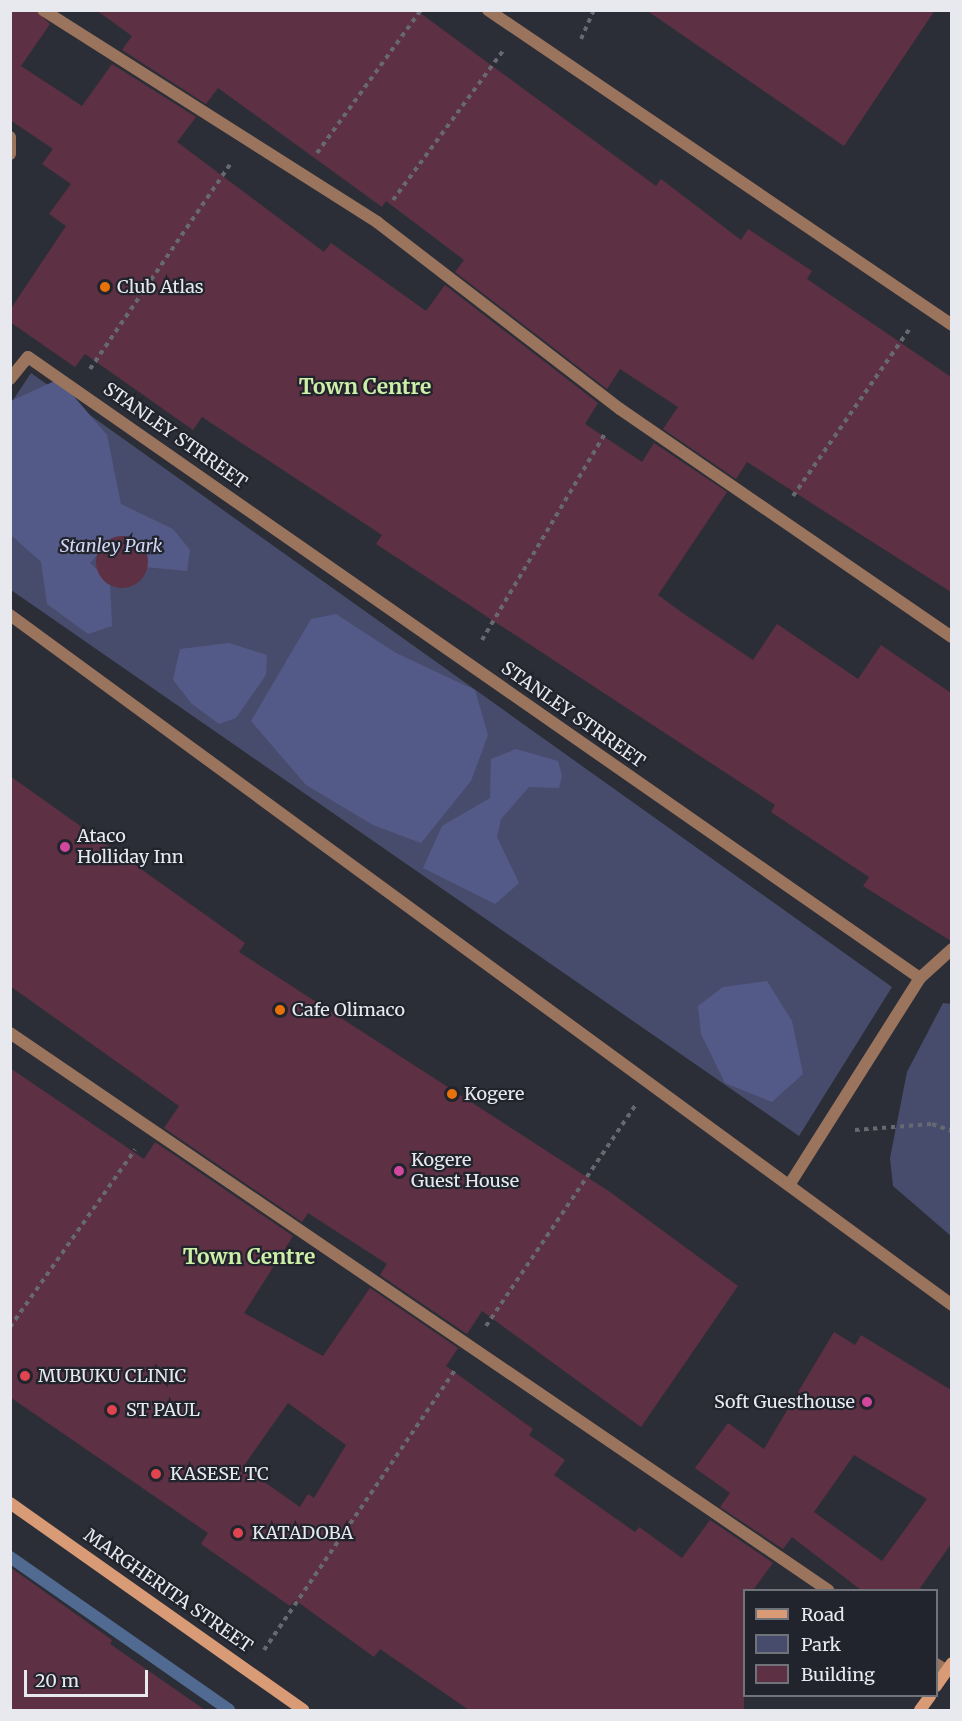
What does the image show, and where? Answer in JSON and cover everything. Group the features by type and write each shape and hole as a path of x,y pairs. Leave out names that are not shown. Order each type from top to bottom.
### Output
{"street":[{"path":"43,10 377,222 620,409 951,637"},
{"path":"488,10 951,325"},
{"path":"10,137 10,154"},
{"name":"STANLEY STRREET","path":"10,379 28,357 920,978"},
{"path":"10,615 951,1305"},
{"path":"789,1185 920,978 951,948"},
{"path":"10,1033 827,1589"},
{"name":"MARGHERITA STREET","path":"10,1503 303,1710"},
{"path":"938,1682 945,1666"},
{"path":"920,1710 929,1697"}],"path":[{"path":"300,175 421,10"},
{"path":"377,222 516,31"},
{"path":"76,389 246,140"},
{"path":"777,519 926,306"},
{"path":"468,663 620,409"},
{"path":"250,1671 650,1083"},
{"path":"825,1129 885,1132 932,1124 951,1131"},
{"path":"10,1326 151,1127"}],"green space":[{"name":"Stanley Park","path":"31,373 892,987 799,1136 11,590 11,403"},
{"path":"59,379 107,435 121,504 173,529 190,550 187,571 134,566 101,551 90,563 110,582 112,626 88,634 47,604 41,562 11,535 11,401"},
{"path":"336,614 396,653 475,690 488,735 471,781 421,843 373,825 306,785 251,721 311,619"},
{"path":"229,643 267,655 266,675 236,718 219,724 192,704 173,680 180,649"},
{"path":"516,749 558,761 562,776 559,788 529,787 501,819 497,837 519,883 495,904 423,868 442,826 490,798 491,759"},
{"path":"767,981 792,1021 803,1074 772,1102 725,1083 701,1034 698,1006 723,987"},
{"path":"943,1003 952,1004 951,1236 893,1186 890,1158 907,1072"}],"building":[{"path":"10,10 35,10 50,24 21,66 82,106 112,64 196,117 177,142 324,252 331,243 426,311 445,285 598,403 585,424 642,462 654,443 727,492 658,595 684,614 753,660 777,624 858,679 881,645 951,693 951,941 863,886 869,877 771,812 775,805 376,544 382,535 202,417 193,430 85,354 75,367 10,322 10,310 66,226 49,214 71,184 42,164 53,149 10,120"},
{"path":"96,10 416,10 656,186 661,179 741,240 748,229 812,271 807,279 951,377 951,592 747,462 736,479 663,429 678,407 620,369 607,389 455,272 464,260 386,201 382,207 218,88 206,104 122,50 132,36"},
{"path":"646,10 935,10 844,146"},
{"path":"117,536 127,536 141,543 148,562 141,581 127,588 117,588 107,584 100,577 96,567 96,557 100,547 107,540"},
{"path":"10,776 245,943 239,952 610,1192 738,1286 641,1427 482,1311 467,1334 380,1275 387,1264 308,1213 302,1222 164,1128 179,1106 10,986"},
{"path":"10,1068 144,1159 155,1142 293,1236 244,1313 323,1356 370,1288 458,1348 446,1366 533,1429 529,1435 565,1460 554,1475 635,1532 639,1527 682,1558 710,1520 773,1563 754,1589 743,1589 744,1710 469,1710 380,1649 374,1657 295,1600 290,1606 201,1544 208,1533 10,1397","holes":["288,1403 346,1445 314,1498 308,1494 300,1507 243,1467"]},
{"path":"834,1332 855,1345 861,1335 951,1390 951,1544 920,1588 922,1589 860,1589 792,1537 783,1549 720,1507 730,1493 695,1468 728,1423 764,1449","holes":["854,1455 927,1499 882,1561 814,1512"]},
{"path":"10,1567 112,1640 110,1644 205,1710 10,1710"}],"waterway":[{"path":"10,1557 229,1710"}],"place":[{"name":"Club Atlas","path":"105,287"},
{"name":"Ataco Holliday Inn","path":"65,847"},
{"name":"Cafe Olimaco","path":"280,1010"},
{"name":"Kogere","path":"452,1094"},
{"name":"Kogere Guest House","path":"399,1171"},
{"name":"MUBUKU CLINIC","path":"25,1376"},
{"name":"Soft Guesthouse","path":"867,1402"},
{"name":"ST PAUL","path":"112,1410"},
{"name":"KASESE TC","path":"156,1474"},
{"name":"KATADOBA","path":"238,1533"}],"district":[{"name":"Town Centre","path":"365,387"},
{"name":"Town Centre","path":"249,1257"}]}
